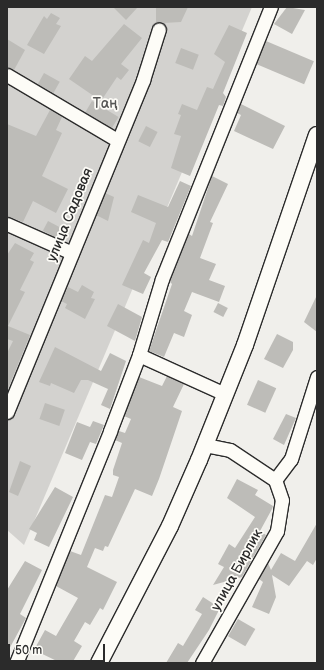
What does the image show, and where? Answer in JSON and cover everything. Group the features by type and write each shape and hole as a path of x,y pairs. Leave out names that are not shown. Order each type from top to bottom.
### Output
{"main road":[{"path":"99,663 170,526 205,445 225,394 317,135"}],"street":[{"path":"16,663 139,355 162,279 271,7"},
{"name":"улица Садовая","path":"7,412 117,140 143,80 159,29"},
{"path":"7,75 117,140"},
{"path":"7,224 72,253"},
{"path":"139,355 225,394"},
{"path":"205,445 230,450 275,480 291,458 317,377"},
{"name":"улица Бирлик","path":"202,663 277,531 282,500 275,480"}],"green space":[{"name":"Таң","path":"7,7 252,7 24,545 7,530"}],"building":[{"path":"113,7 138,7 126,20"},
{"path":"156,7 188,7 181,22 163,23 156,22"},
{"path":"287,7 305,10 292,34 274,24"},
{"path":"51,13 60,18 56,24 61,26 44,54 27,45 44,16 47,19"},
{"path":"124,24 142,38 121,64 129,70 121,80 117,77 101,101 69,79 85,56 92,61"},
{"path":"229,25 247,33 223,93 226,97 223,106 219,105 190,176 171,168 181,136 174,134 181,115 178,114 182,104 197,110 207,87 213,89 225,62 214,54"},
{"path":"7,39 25,50 14,70 7,67"},
{"path":"266,41 314,61 304,84 256,64"},
{"path":"181,48 199,55 193,70 175,63"},
{"path":"44,73 60,82 53,93 38,84"},
{"path":"92,101 119,117 112,128 85,112"},
{"path":"241,104 285,126 273,149 234,131 241,115 237,113"},
{"path":"50,110 62,117 56,130 62,133 42,176 68,189 56,213 33,201 23,222 7,216 7,124 36,136"},
{"path":"146,126 158,132 150,147 138,141"},
{"path":"212,176 228,184 210,222 213,223 200,258 216,264 209,280 225,286 219,302 192,292 184,311 192,315 184,337 174,333 164,357 149,351 172,284 170,282 189,234 192,236"},
{"path":"180,181 191,186 168,242 162,240 144,273 151,277 143,294 122,285 143,240 149,243 156,223 131,212 138,195 168,207"},
{"path":"105,193 114,197 108,221 96,215"},
{"path":"48,221 61,228 56,238 43,231"},
{"path":"15,243 34,253 30,260 34,262 20,290 25,292 8,326 30,335 7,391 7,353 13,341 7,339 7,255"},
{"path":"82,285 94,292 91,298 95,299 85,319 65,308 67,304 61,301 68,287 78,292"},
{"path":"317,295 317,332 304,322"},
{"path":"218,303 228,308 223,317 213,312"},
{"path":"118,304 142,317 135,341 107,326"},
{"path":"277,334 293,342 293,350 283,368 264,359"},
{"path":"55,347 101,371 110,353 126,361 110,409 101,405 108,389 88,380 81,380 74,393 51,383 50,386 39,382"},
{"path":"167,376 184,384 173,407 182,411 159,479 152,496 135,489 108,547 105,546 103,551 95,548 87,567 117,582 103,610 100,608 90,625 85,622 74,641 82,646 72,663 61,663 34,650 45,630 56,636 78,598 56,586 70,551 81,555 105,495 112,497 119,477 113,475 113,470 122,443 115,440 119,431 125,433 131,419 124,416 139,377 162,386"},
{"path":"258,380 276,388 265,413 247,405"},
{"path":"45,403 65,410 59,426 39,419"},
{"path":"286,414 296,418 284,445 273,439"},
{"path":"93,421 104,425 96,444 90,442 82,460 65,453 77,422 90,427"},
{"path":"20,461 31,466 18,496 9,492"},
{"path":"237,479 258,490 255,495 273,506 260,531 266,535 242,577 213,585 224,567 218,564 229,544 235,548 255,517 227,498"},
{"path":"55,487 73,497 49,547 34,540 37,533 29,529"},
{"path":"317,523 317,558 313,565 307,561 289,586 272,575 276,597 269,614 252,607 263,582 259,579 268,563 271,570 281,553 295,561"},
{"path":"25,561 42,570 20,614 26,618 7,653 7,590"},
{"path":"203,597 220,608 209,630 187,663 166,663 178,643 183,646 202,614 195,610"},
{"path":"238,619 255,629 245,646 228,636"}]}
